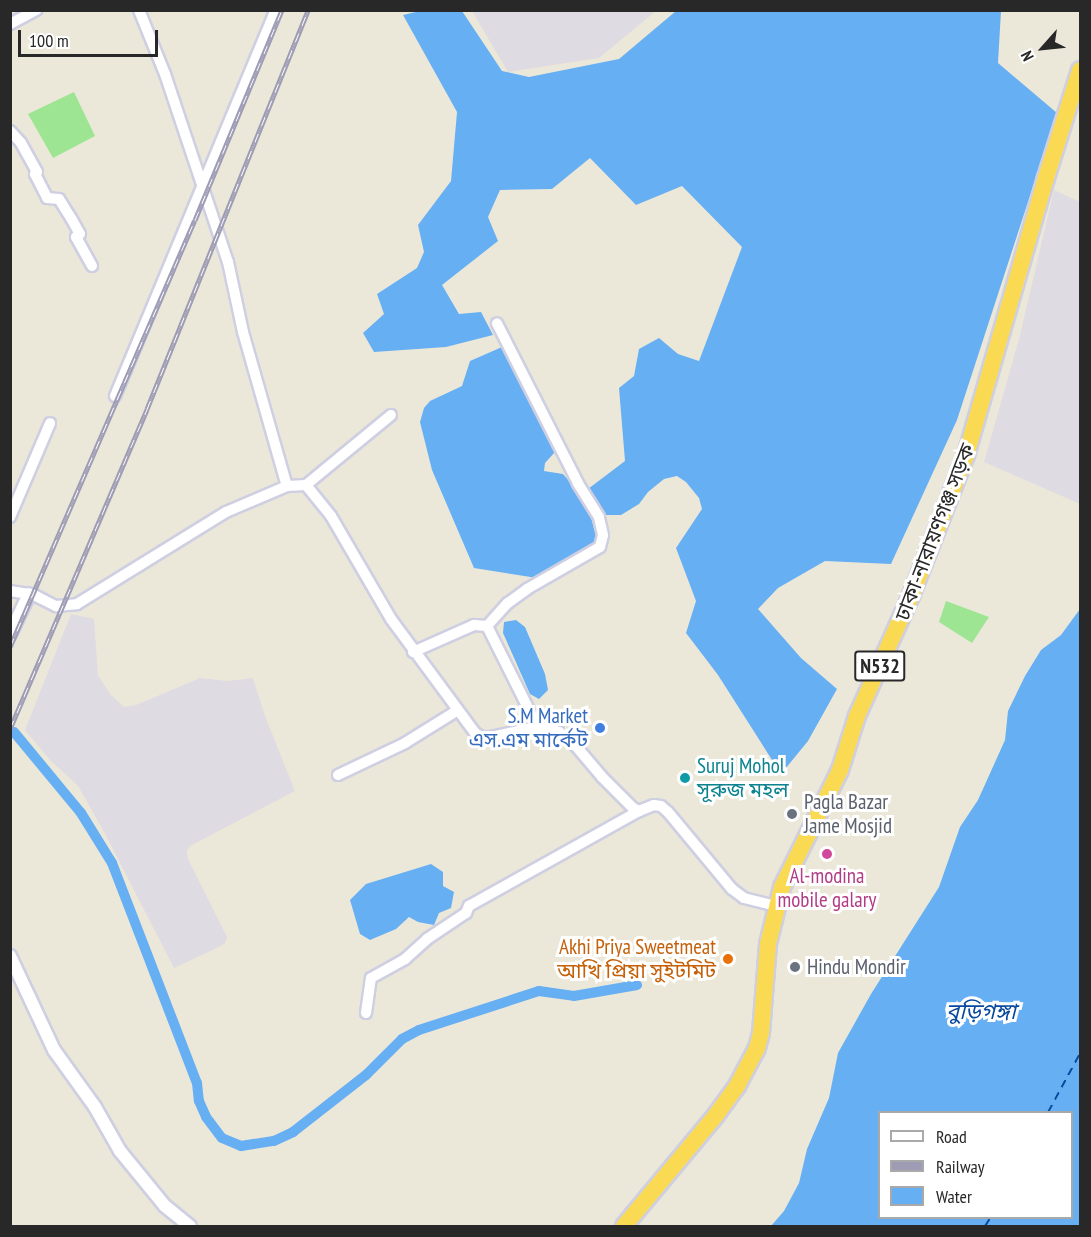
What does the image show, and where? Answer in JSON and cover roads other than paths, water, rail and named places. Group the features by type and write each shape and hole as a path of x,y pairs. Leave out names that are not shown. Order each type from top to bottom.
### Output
{"highway":[{"name":"ঢাকা-নারায়ণগঞ্জ সড়ক","path":"624,1227 716,1115 737,1086 757,1048 761,1033 768,944 782,887 840,770 857,716 911,596 966,455 1046,178 1080,70"}],"street":[{"path":"10,24 36,10"},
{"path":"139,10 165,74 228,262 243,332 286,486"},
{"path":"115,396 276,10"},
{"path":"10,131 21,143 37,172 35,174 47,198 59,199 71,218 80,234 76,237 92,266"},
{"path":"487,626 508,603 527,589 600,547 603,534 599,517 578,483 497,323"},
{"path":"10,591 29,594 56,606 77,604 226,512 286,486 306,485 391,415"},
{"path":"10,517 50,423"},
{"path":"306,485 331,516 390,619 475,733 483,737 542,726"},
{"path":"10,634 29,594"},
{"path":"413,652 474,625 487,626"},
{"path":"487,626 531,716 542,726 559,732 574,745 602,777 639,811"},
{"path":"338,775 405,743 458,710"},
{"path":"366,1013 371,978 405,959 428,939 466,913 469,906 639,811 654,805 661,806 732,889 744,898 776,906"},
{"path":"10,956 54,1050 95,1107 120,1151 165,1206 190,1227"}],"water":[{"path":"420,11 462,11 502,71 529,77 619,59 676,11 1001,11 998,63 1057,113 957,420 891,564 825,561 778,588 758,609 801,658 837,689 808,741 781,774 718,675 686,633 696,601 676,548 702,509 699,498 686,482 677,476 664,479 648,492 639,504 621,515 602,515 588,489 625,461 619,388 634,376 639,349 659,338 678,354 699,361 742,247 682,186 636,205 590,158 552,189 500,190 488,217 498,241 442,285 459,314 481,312 493,335 446,347 374,352 363,333 384,314 377,294 417,268 424,252 418,225 451,181 457,112 403,15"},
{"path":"502,347 553,443 555,452 545,463 544,471 563,474 577,490 590,513 597,541 580,557 537,578 474,568 432,470 420,422 424,408 430,401 462,386 470,361"},
{"name":"বুড়িগঙ্গা","path":"1080,609 1080,1226 771,1226 784,1211 799,1183 807,1149 829,1098 838,1053 871,994 939,887 960,827 978,800 1005,740 1008,711 1041,650 1061,635"},
{"path":"516,620 525,627 545,674 548,690 539,699 530,694 503,633 504,622"},
{"path":"431,864 443,872 443,886 454,892 451,908 439,913 434,925 418,922 409,917 396,929 370,940 360,934 350,900 366,884"}],"waterway":[{"path":"14,732 81,813 112,863 197,1083 199,1101 206,1117 222,1138 241,1146 274,1141 293,1132 366,1075 402,1039 419,1030 539,991 574,996 637,985"}],"railway":[{"path":"10,647 195,220 282,10"},
{"path":"10,729 147,409 308,10"}],"place":[{"name":"S.M Market এস.এম মার্কেট","path":"600,728"},
{"name":"Suruj Mohol সূরুজ মহল","path":"685,778"},
{"name":"Pagla Bazar Jame Mosjid","path":"792,814"},
{"name":"Al-modina mobile galary","path":"827,854"},
{"name":"Akhi Priya Sweetmeat আখি প্রিয়া সুইটমিট","path":"728,959"},
{"name":"Hindu Mondir","path":"795,967"}]}
